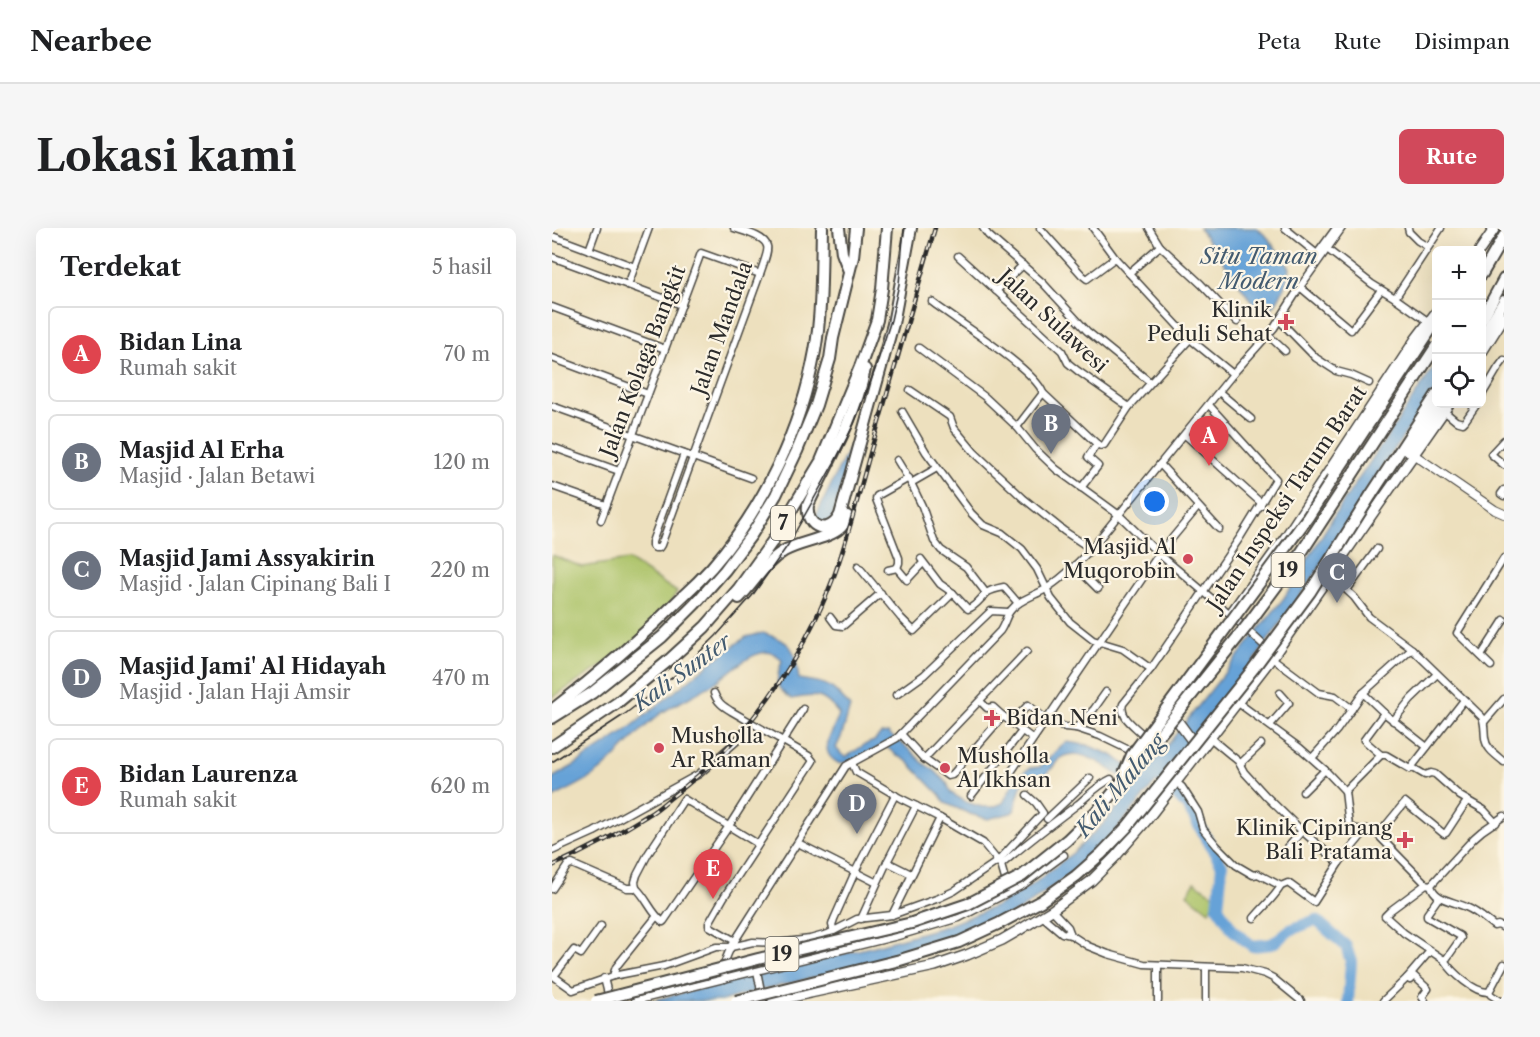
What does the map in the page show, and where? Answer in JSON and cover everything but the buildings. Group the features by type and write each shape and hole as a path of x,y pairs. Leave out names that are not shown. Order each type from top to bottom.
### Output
{"highway":[{"path":"552,710 618,657 668,612 712,567 749,518 770,482 795,425 810,374 819,324 822,228"},
{"name":"7","path":"839,228 842,253 849,271"},
{"name":"7","path":"552,718 592,693 662,637 725,570 752,534 776,495 816,405 830,359 853,257 856,228"},
{"name":"7","path":"552,747 617,703 705,627 739,588 772,542 821,461 860,368 875,325 882,289 887,228"},
{"path":"875,325 855,407 808,505 807,513 810,521 824,528 837,522 840,515 893,324 910,228"},
{"path":"705,627 741,597 776,556 801,543 833,533 843,525 893,353 918,228"},
{"path":"1486,267 1504,236"},
{"path":"1486,312 1504,279"},
{"path":"1486,330 1504,301"},
{"path":"1116,781 1132,755 1308,517 1432,321"},
{"name":"19","path":"596,1001 912,923 968,904 1022,876 1067,840 1105,803 1116,781 1246,627 1301,553 1432,353"},
{"name":"19","path":"736,1001 900,960 959,942 1041,901 1076,876 1127,827 1253,669 1310,592 1432,402"},
{"path":"1371,495 1442,408"}],"main road":[{"path":"1483,246 1495,228"},
{"path":"1486,345 1504,316"},
{"name":"Jalan Inspeksi Tarum Barat","path":"1167,705 1287,535 1432,321"},
{"path":"773,1001 935,966 983,949 1052,910 1091,881 1164,798 1273,657 1443,408"},
{"path":"1167,705 1196,745"},
{"path":"1174,784 1175,775 1196,745 1224,712 1235,705"}],"street":[{"path":"589,250 597,228"},
{"path":"628,285 649,228"},
{"name":"Jalan Mandala","path":"667,500 651,542 654,548 660,546 767,250 766,244 758,237 734,228"},
{"path":"983,228 1050,291 1087,331 1150,382"},
{"path":"1040,228 1082,275 1088,278 1115,258"},
{"path":"1093,228 1115,258 1190,339 1233,374"},
{"path":"1149,228 1160,246 1237,322"},
{"path":"1285,228 1317,254 1336,228"},
{"path":"725,979 724,967 733,944 846,766 885,746 899,736 1000,631 1005,624 1008,612 1018,603 1045,589 1075,566 1091,549 1233,374 1268,335 1342,228"},
{"path":"1408,228 1418,241 1428,247"},
{"path":"1395,298 1442,228"},
{"path":"552,236 634,267"},
{"path":"1129,273 1160,246"},
{"path":"1327,249 1381,290 1432,321"},
{"name":"Jalan Kolaga Bangkit","path":"601,520 701,254 760,274"},
{"name":"Jalan Sulawesi","path":"958,256 1062,351 1068,363 1129,407"},
{"path":"552,258 682,304"},
{"path":"996,291 1023,265"},
{"path":"1300,287 1351,330 1381,290"},
{"path":"932,302 1022,369 1039,385 1043,393 1101,446 1104,445 1129,407 1190,339"},
{"path":"552,307 665,349"},
{"path":"1279,320 1316,358 1336,371 1369,383"},
{"path":"1268,335 1285,351"},
{"path":"919,348 985,397 1056,469 1119,514 1159,554 1252,633 1273,657 1319,693 1335,696 1352,709"},
{"path":"552,358 648,394"},
{"path":"1486,383 1504,360"},
{"path":"910,390 950,417 954,428 974,452 1064,531 1091,549"},
{"path":"1219,392 1251,419"},
{"path":"1017,428 1043,393"},
{"path":"1143,735 1123,715 1121,709 1123,704 1151,669 1261,506 1276,479 1209,405"},
{"path":"552,406 752,478"},
{"path":"1446,408 1456,421 1463,423 1474,408"},
{"path":"902,411 937,468 979,522 1002,533 1022,549 1037,569 1045,589 1070,622 1088,637 1123,649 1151,669"},
{"path":"1185,435 1260,502 1261,506"},
{"path":"1504,440 1491,454 1504,465"},
{"path":"1081,488 1098,466 1088,457 1097,444"},
{"path":"552,447 619,471"},
{"path":"675,503 667,500 684,454"},
{"path":"1413,454 1504,514"},
{"path":"897,460 910,480 922,506 934,541 941,550 966,567 986,593"},
{"path":"1160,464 1219,529"},
{"path":"897,568 899,558 876,499 877,496 937,468"},
{"path":"552,486 606,505"},
{"path":"1011,772 1159,554 1198,507"},
{"path":"1347,590 1377,549"},
{"path":"1491,666 1457,633 1503,558 1496,554"},
{"path":"897,568 908,580 922,561 940,584 953,592 970,609 982,600 986,593 1004,586 1018,603"},
{"path":"858,566 901,618 915,631 953,592"},
{"path":"1075,566 1098,589"},
{"path":"888,570 897,568"},
{"path":"1330,575 1354,597 1369,617 1412,649 1482,717 1485,740 1489,749 1504,762"},
{"path":"830,617 836,625 843,626 881,593"},
{"path":"896,695 924,675 991,611 1008,612"},
{"path":"1481,656 1504,620"},
{"path":"1312,758 1337,730 1363,693 1412,649"},
{"path":"924,759 1027,651"},
{"path":"1393,721 1411,699 1437,674"},
{"path":"1076,729 1106,692"},
{"path":"714,693 721,704 813,759 709,923 713,929 733,944"},
{"path":"1270,725 1288,703 1280,693"},
{"path":"1363,693 1393,721 1427,747"},
{"path":"1484,722 1504,699"},
{"path":"1410,768 1464,700"},
{"path":"980,701 987,708 993,707 1033,740"},
{"path":"1011,723 1028,705 1047,720 1100,736 1131,751 1167,705"},
{"path":"1235,705 1270,725 1312,758 1345,791 1348,824 1354,828 1371,830 1378,835 1429,884 1439,897 1466,907 1494,926 1504,928"},
{"path":"552,889 570,864 627,888 636,888 644,894 656,916 664,921 729,826 803,709"},
{"path":"1384,713 1364,740 1381,755 1386,755 1425,775 1431,772 1435,774 1467,801 1484,810 1496,823"},
{"path":"899,736 924,759 948,776 952,775 1003,716"},
{"path":"552,851 594,832 699,774 739,739 751,723"},
{"path":"971,796 1022,731"},
{"path":"1209,737 1240,764 1254,783 1302,831 1339,863"},
{"path":"1240,764 1261,744"},
{"path":"1345,791 1381,755"},
{"path":"852,763 856,772 983,843 999,863 1009,893"},
{"path":"1303,792 1325,770"},
{"path":"602,926 581,954 574,951 553,976 570,989 575,990 604,978 664,966 716,947 753,942 777,943 810,939 857,920 892,915 954,891 999,863 1090,778"},
{"path":"999,863 1046,819 1079,804 1097,787 1116,781"},
{"path":"1174,784 1182,787 1198,812 1203,829 1230,860 1253,875 1258,874 1281,886"},
{"path":"834,931 832,922 895,795"},
{"path":"1027,795 1036,803 1046,819"},
{"path":"636,888 637,875 644,861 684,799 758,844"},
{"path":"1378,835 1405,802 1444,834 1467,801"},
{"path":"861,919 916,806"},
{"path":"1501,1001 1490,993 1473,988 1444,960 1404,933 1385,916 1391,909 1429,884 1474,838 1504,816"},
{"path":"898,936 892,915 940,818"},
{"path":"1254,918 1281,886 1288,883 1314,902 1339,863 1366,829"},
{"path":"1283,853 1302,831"},
{"path":"798,843 877,883"},
{"path":"635,1001 757,973 959,918 1009,893 1064,855"},
{"path":"887,862 911,874"},
{"path":"1439,897 1427,917 1461,938 1444,960"},
{"path":"1052,910 1068,927 1071,935"},
{"path":"613,976 616,967 656,916"},
{"path":"1042,916 1062,933 1071,935 1088,946 1108,954 1144,964 1242,968 1273,978 1301,1001"},
{"path":"810,939 810,958"},
{"path":"1383,1001 1430,951"},
{"path":"1490,993 1504,964"},
{"path":"1158,965 1158,1001"},
{"path":"1206,967 1206,1001"},
{"path":"757,973 763,999"},
{"path":"1407,978 1410,980 1414,976 1428,989 1422,998 1425,1001"},
{"path":"604,978 609,1001"}],"green space":[{"path":"552,555 582,567 628,560 677,592 650,635 552,698"},
{"path":"1195,882 1218,898 1209,911 1187,894"}],"water":[{"name":"Situ Taman Modern","path":"1199,228 1257,228 1268,238 1290,268 1280,296 1271,308 1263,309 1252,302"},
{"path":"1432,370 1432,395 1368,488 1336,545 1247,673 1116,830 1080,867 1020,910 951,941 891,959 721,1001 650,1001 875,946 946,926 999,905 1031,886 1074,852 1103,824 1127,796 1284,598 1337,511"},
{"path":"855,435 832,520 820,524 815,518"},
{"path":"763,633 781,640 791,648 796,660 799,679 828,686 850,707 836,748 846,757 874,741 881,734 888,733 935,771 947,783 951,793 966,802 982,807 993,807 1003,803 1015,780 1021,774 1030,768 1040,767 1067,742 1087,745 1114,756 1138,775 1131,785 1090,758 1072,754 1058,760 1042,776 1026,779 1021,786 1014,811 1011,813 988,819 970,814 945,803 907,761 884,745 857,759 840,764 832,759 827,748 839,714 828,702 818,697 807,696 792,699 786,695 779,687 777,679 782,661 775,654 767,652 748,658 716,682 660,714 600,771 552,798 552,778 627,730 746,637"}],"waterway":[{"name":"Kali Malang","path":"1156,773 1188,807 1222,865 1218,907 1233,930 1252,946 1272,944 1290,930 1316,920 1346,946 1351,962 1348,1001"}],"tram line":[{"path":"552,762 625,714 678,673 752,596 788,545 854,424 875,370 891,320 899,284 904,228"}],"railway":[{"path":"552,866 601,842 651,813 700,774 748,725 788,668 806,638 834,576 935,228"}],"place":[{"name":"Klinik Peduli Sehat","path":"1286,322"},
{"name":"Masjid Al Erha","path":"1051,454"},
{"name":"Bidan Lina","path":"1209,466"},
{"name":"Masjid Al Muqorobin","path":"1188,559"},
{"name":"Masjid Jami Assyakirin","path":"1337,603"},
{"name":"Bidan Neni","path":"992,718"},
{"name":"Musholla Ar Raman","path":"659,748"},
{"name":"Musholla Al Ikhsan","path":"945,768"},
{"name":"Masjid Jami' Al Hidayah","path":"857,834"},
{"name":"Klinik Cipinang Bali Pratama","path":"1405,840"},
{"name":"Bidan Laurenza","path":"713,899"}],"water label":[{"name":"Kali Sunter","path":"682,672"}]}
